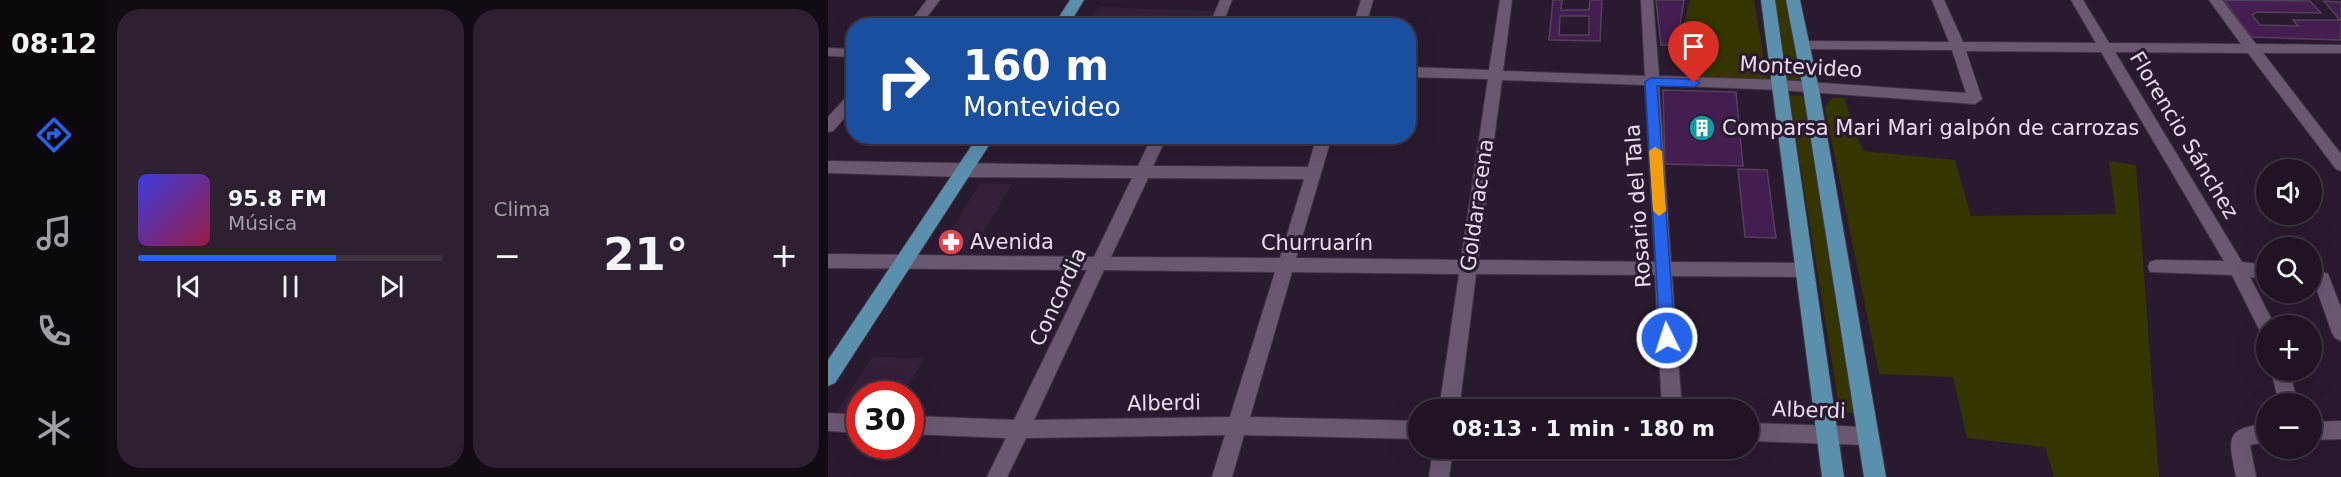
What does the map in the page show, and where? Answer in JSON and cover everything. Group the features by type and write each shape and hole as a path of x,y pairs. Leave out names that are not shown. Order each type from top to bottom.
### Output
{"main road":[{"path":"1065,18 1077,0"},
{"path":"1768,0 1833,477"},
{"path":"1793,0 1811,89 1875,477"},
{"path":"828,377 982,144"}],"street":[{"path":"919,18 934,0"},
{"path":"1218,18 1226,0"},
{"path":"1361,18 1367,0"},
{"name":"Goldaracena","path":"1450,399 1506,0"},
{"name":"Rosario del Tala","path":"1647,0 1671,399"},
{"path":"1938,0 1958,47"},
{"name":"Florencio Sánchez","path":"2077,0 2237,268 2260,315"},
{"path":"2215,0 2336,150 2341,165"},
{"name":"Montevideo","path":"1802,45 2341,49"},
{"name":"Montevideo","path":"1416,72 1780,85 1975,99 1958,47"},
{"path":"828,52 846,53"},
{"path":"828,127 846,106"},
{"name":"Concordia","path":"997,477 1156,144"},
{"path":"1222,477 1323,144"},
{"path":"828,167 964,171 1314,173"},
{"name":"Churruarín","path":"828,261 1805,270"},
{"path":"2156,267 2237,268 2256,271"},
{"path":"2322,279 2341,281"},
{"path":"2322,289 2341,333"},
{"path":"828,423 846,424"},
{"name":"Alberdi","path":"924,426 1019,429 1238,426 1408,430"},
{"path":"2322,430 2341,430"},
{"name":"Alberdi","path":"1759,432 1868,436"},
{"path":"2246,477 2240,442 2247,435 2256,434"},
{"path":"1439,477 1441,459"}],"shaded area":[{"path":"1690,0 1754,0 1768,81 1694,78 1695,50 1678,48"},
{"path":"1773,0 1790,0 1805,83 1787,82"},
{"path":"1099,7 1214,11 1210,18 1091,18"},
{"path":"1789,95 1808,96 1869,414 1840,412"},
{"path":"1832,98 1844,98 1863,151 1955,160 1971,216 2116,214 2109,161 2136,165 2159,477 2054,477 2045,447 1967,438 1953,377 1879,374 1825,108"},
{"path":"980,184 1012,184 971,253 937,253"},
{"path":"872,357 924,358 911,381 857,381"},
{"path":"846,397 846,413 836,413"}],"building":[{"path":"1553,0 1562,0 1561,10 1589,10 1590,0 1602,0 1600,41 1549,40","holes":["1560,16 1589,16 1589,35 1559,35"]},
{"path":"1656,0 1684,0 1677,45 1661,45"},
{"path":"2224,0 2310,1 2321,13 2257,12 2252,15 2260,25 2298,26 2293,20 2340,20 2324,1 2341,2 2341,40 2251,37"},
{"name":"Comparsa Mari Mari galpón de carrozas","path":"1663,90 1736,92 1743,166 1665,164"},
{"path":"1738,169 1767,170 1776,238 1745,237"}],"slow traffic":[{"path":"1655,151 1659,211"}],"place":[{"name":"Comparsa Mari Mari galpón de carrozas","path":"1702,128"},
{"name":"Avenida","path":"951,242"}],"route":[{"path":"1667,338 1651,82 1694,83"}]}
